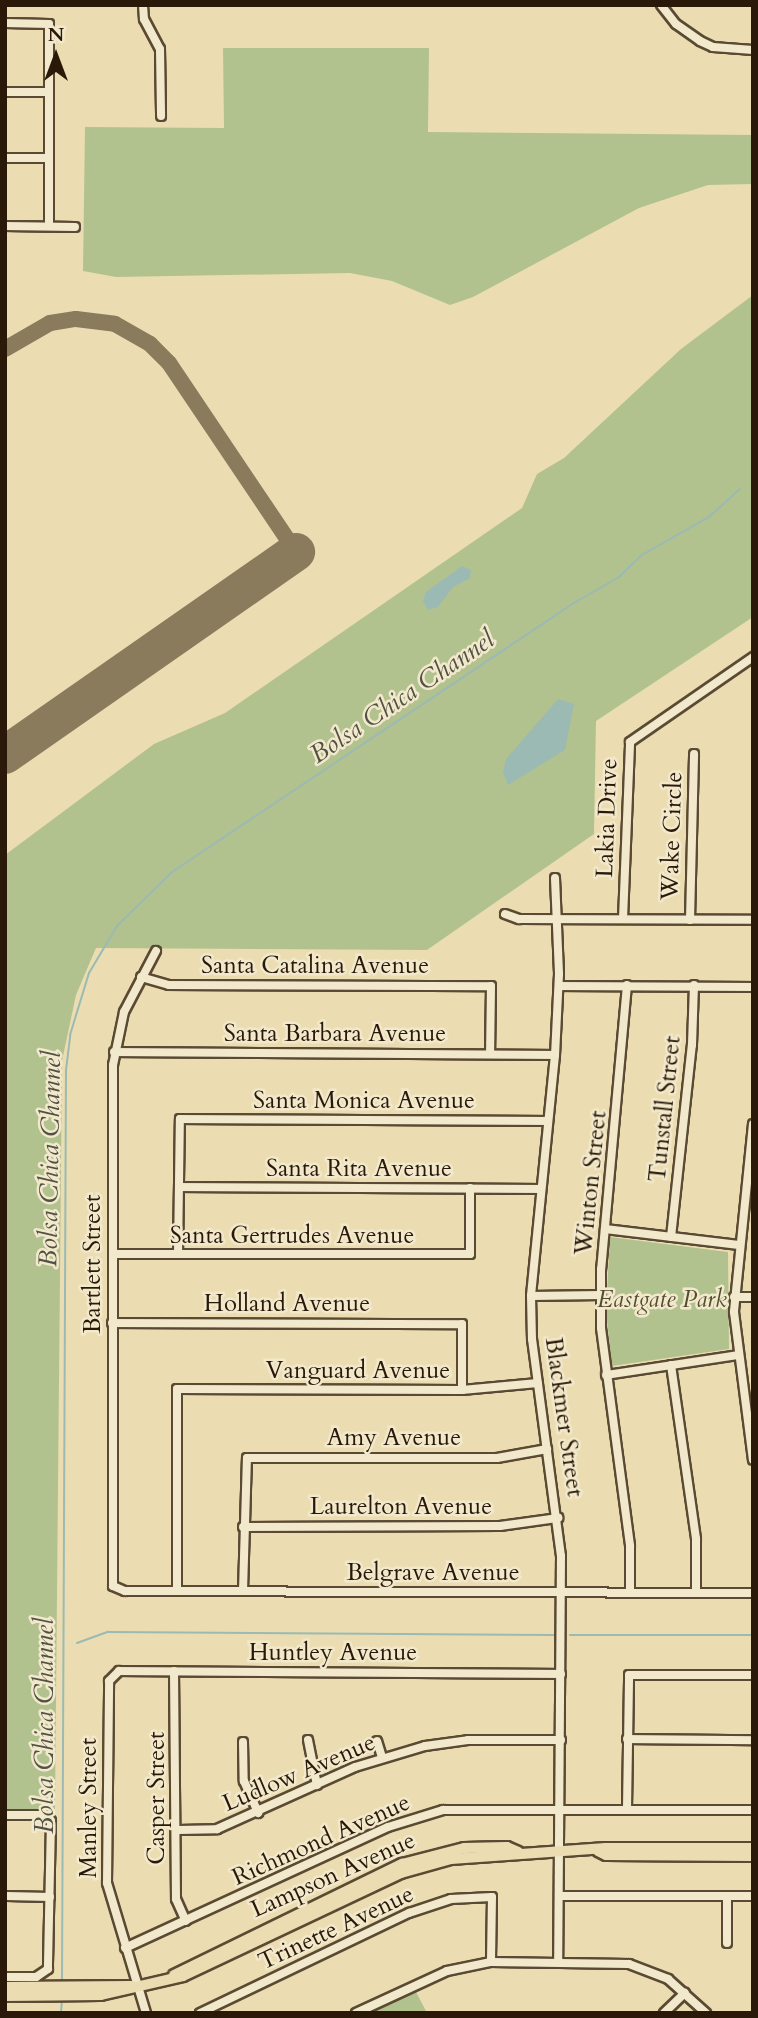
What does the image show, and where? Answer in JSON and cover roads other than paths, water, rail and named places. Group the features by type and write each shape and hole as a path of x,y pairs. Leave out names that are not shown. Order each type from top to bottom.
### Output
{"main road":[{"name":"Lampson Avenue","path":"5,1996 54,1992 114,1994 174,1975 183,1976 417,1867 518,1852 598,1851 606,1848 753,1848"},
{"name":"Lampson Avenue","path":"598,1851 606,1856 753,1856"},
{"name":"Lampson Avenue","path":"5,1987 54,1992"}],"street":[{"path":"143,5 144,19 160,49 161,116"},
{"path":"661,5 676,24 700,41 753,50"},
{"path":"5,23 49,24 49,226"},
{"path":"5,92 49,92"},
{"path":"5,158 49,158"},
{"path":"5,226 75,227"},
{"name":"Lakia Drive","path":"623,919 631,741 753,657"},
{"name":"Wake Circle","path":"690,920 694,754"},
{"name":"Blackmer Street","path":"555,878 559,986 555,1055 531,1296 538,1383 558,1518 561,1593 558,1962"},
{"path":"505,914 558,919 753,920"},
{"name":"Bartlett Street","path":"113,1586 114,1052 124,1012 156,951"},
{"name":"Santa Catalina Avenue","path":"141,977 169,985 491,986 490,1054"},
{"name":"Winton Street","path":"627,985 601,1295 606,1375 630,1546 630,1592"},
{"name":"Tunstall Street","path":"671,1237 694,985"},
{"path":"559,986 753,986"},
{"name":"Santa Barbara Avenue","path":"114,1052 555,1055"},
{"name":"Santa Monica Avenue","path":"178,1187 180,1119 548,1121"},
{"path":"753,1124 734,1297 738,1355 753,1460"},
{"path":"178,1187 178,1254"},
{"name":"Santa Rita Avenue","path":"178,1187 540,1189"},
{"name":"Santa Gertrudes Avenue","path":"113,1254 470,1254 470,1188"},
{"path":"605,1229 739,1245"},
{"path":"531,1296 601,1295"},
{"path":"734,1297 753,1297"},
{"name":"Holland Avenue","path":"112,1322 462,1324 462,1390"},
{"path":"606,1375 738,1355"},
{"path":"671,1365 696,1539 696,1593"},
{"name":"Vanguard Avenue","path":"177,1591 177,1390 462,1390 538,1383"},
{"name":"Amy Avenue","path":"243,1527 243,1465 255,1457 496,1458 547,1449"},
{"name":"Laurelton Avenue","path":"243,1527 500,1526 558,1518"},
{"path":"243,1527 243,1591"},
{"name":"Belgrave Avenue","path":"113,1586 125,1591 753,1593"},
{"name":"Huntley Avenue","path":"109,1681 119,1671 561,1674"},
{"name":"Casper Street","path":"174,1671 178,1830 176,1899 186,1922"},
{"path":"627,1808 629,1675 753,1675"},
{"name":"Manley Street","path":"109,1681 107,1883 135,1986 146,2013"},
{"path":"627,1739 753,1740"},
{"path":"308,1740 317,1785"},
{"name":"Ludlow Avenue","path":"178,1830 217,1829 382,1757 468,1740 561,1740"},
{"path":"377,1741 382,1757"},
{"path":"243,1742 244,1781 258,1813"},
{"name":"Richmond Avenue","path":"125,1948 411,1819 464,1807 753,1810"},
{"path":"5,1815 49,1816 50,1897 48,1969 36,1977 5,1977"},
{"path":"7,1896 50,1897"},
{"path":"559,1896 753,1896"},
{"path":"727,1896 727,1943"},
{"name":"Trinette Avenue","path":"200,2013 409,1913 452,1899 492,1897 491,1962"},
{"path":"356,2013 447,1971 491,1962 629,1964 668,1979 706,2013"},
{"path":"664,2013 685,1993"}],"water":[{"path":"462,566 471,570 470,578 453,587 438,607 428,610 423,601 426,592"},
{"path":"558,699 574,704 565,750 508,785 503,773 506,759"}],"waterway":[{"name":"Bolsa Chica Channel","path":"62,1983 66,1070 70,1035 89,973 117,926 172,872 574,603 619,577 642,555 709,517 740,489"},
{"path":"77,1643 108,1632 554,1635"},
{"path":"570,1635 753,1635"},
{"name":"Bolsa Chica Channel","path":"61,2013 62,1999"}],"park label":[{"name":"Eastgate Park","path":"662,1300"}]}
